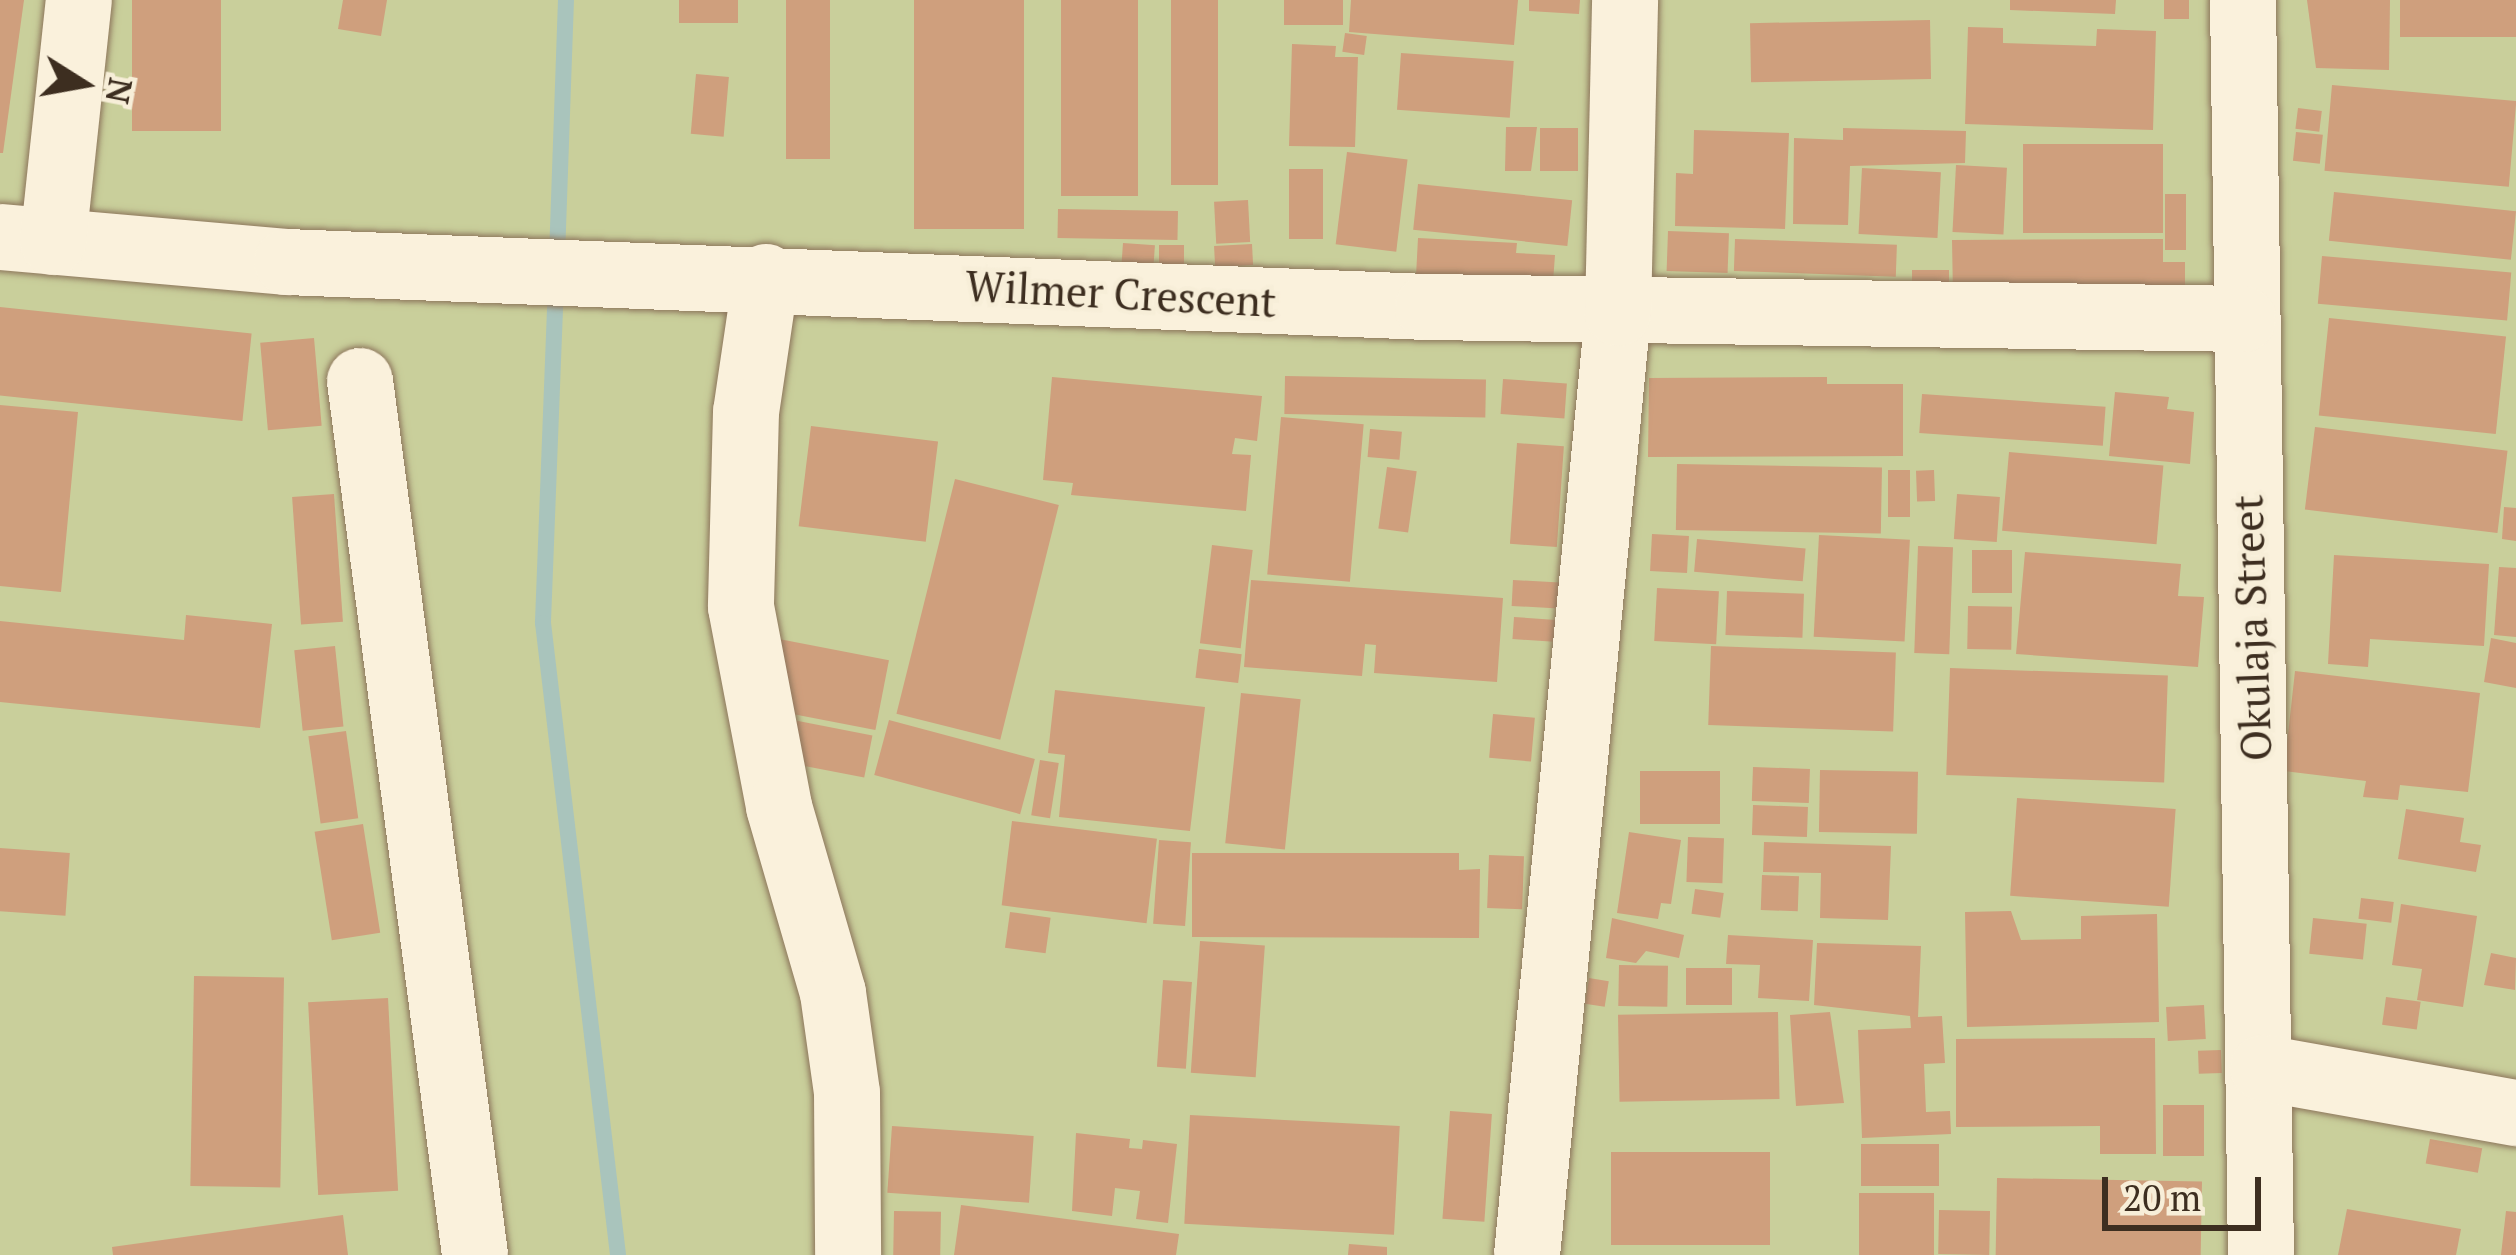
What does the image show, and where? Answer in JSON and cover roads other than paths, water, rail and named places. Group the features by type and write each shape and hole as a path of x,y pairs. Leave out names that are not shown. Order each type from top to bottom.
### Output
{"street":[{"path":"26,239 79,0"},
{"path":"1527,1255 1618,313 1625,0"},
{"name":"Okulaja Street","path":"2243,0 2242,319 2263,1067 2261,1255"},
{"name":"Wilmer Crescent","path":"26,239 286,262 1618,313 2242,319"},
{"path":"754,277 740,607 779,807 833,993 848,1093 848,1255"},
{"path":"360,381 475,1255"},
{"path":"2263,1067 2516,1113"}],"waterway":[{"path":"557,257 566,0"},
{"path":"556,283 543,623 618,1255"}]}
